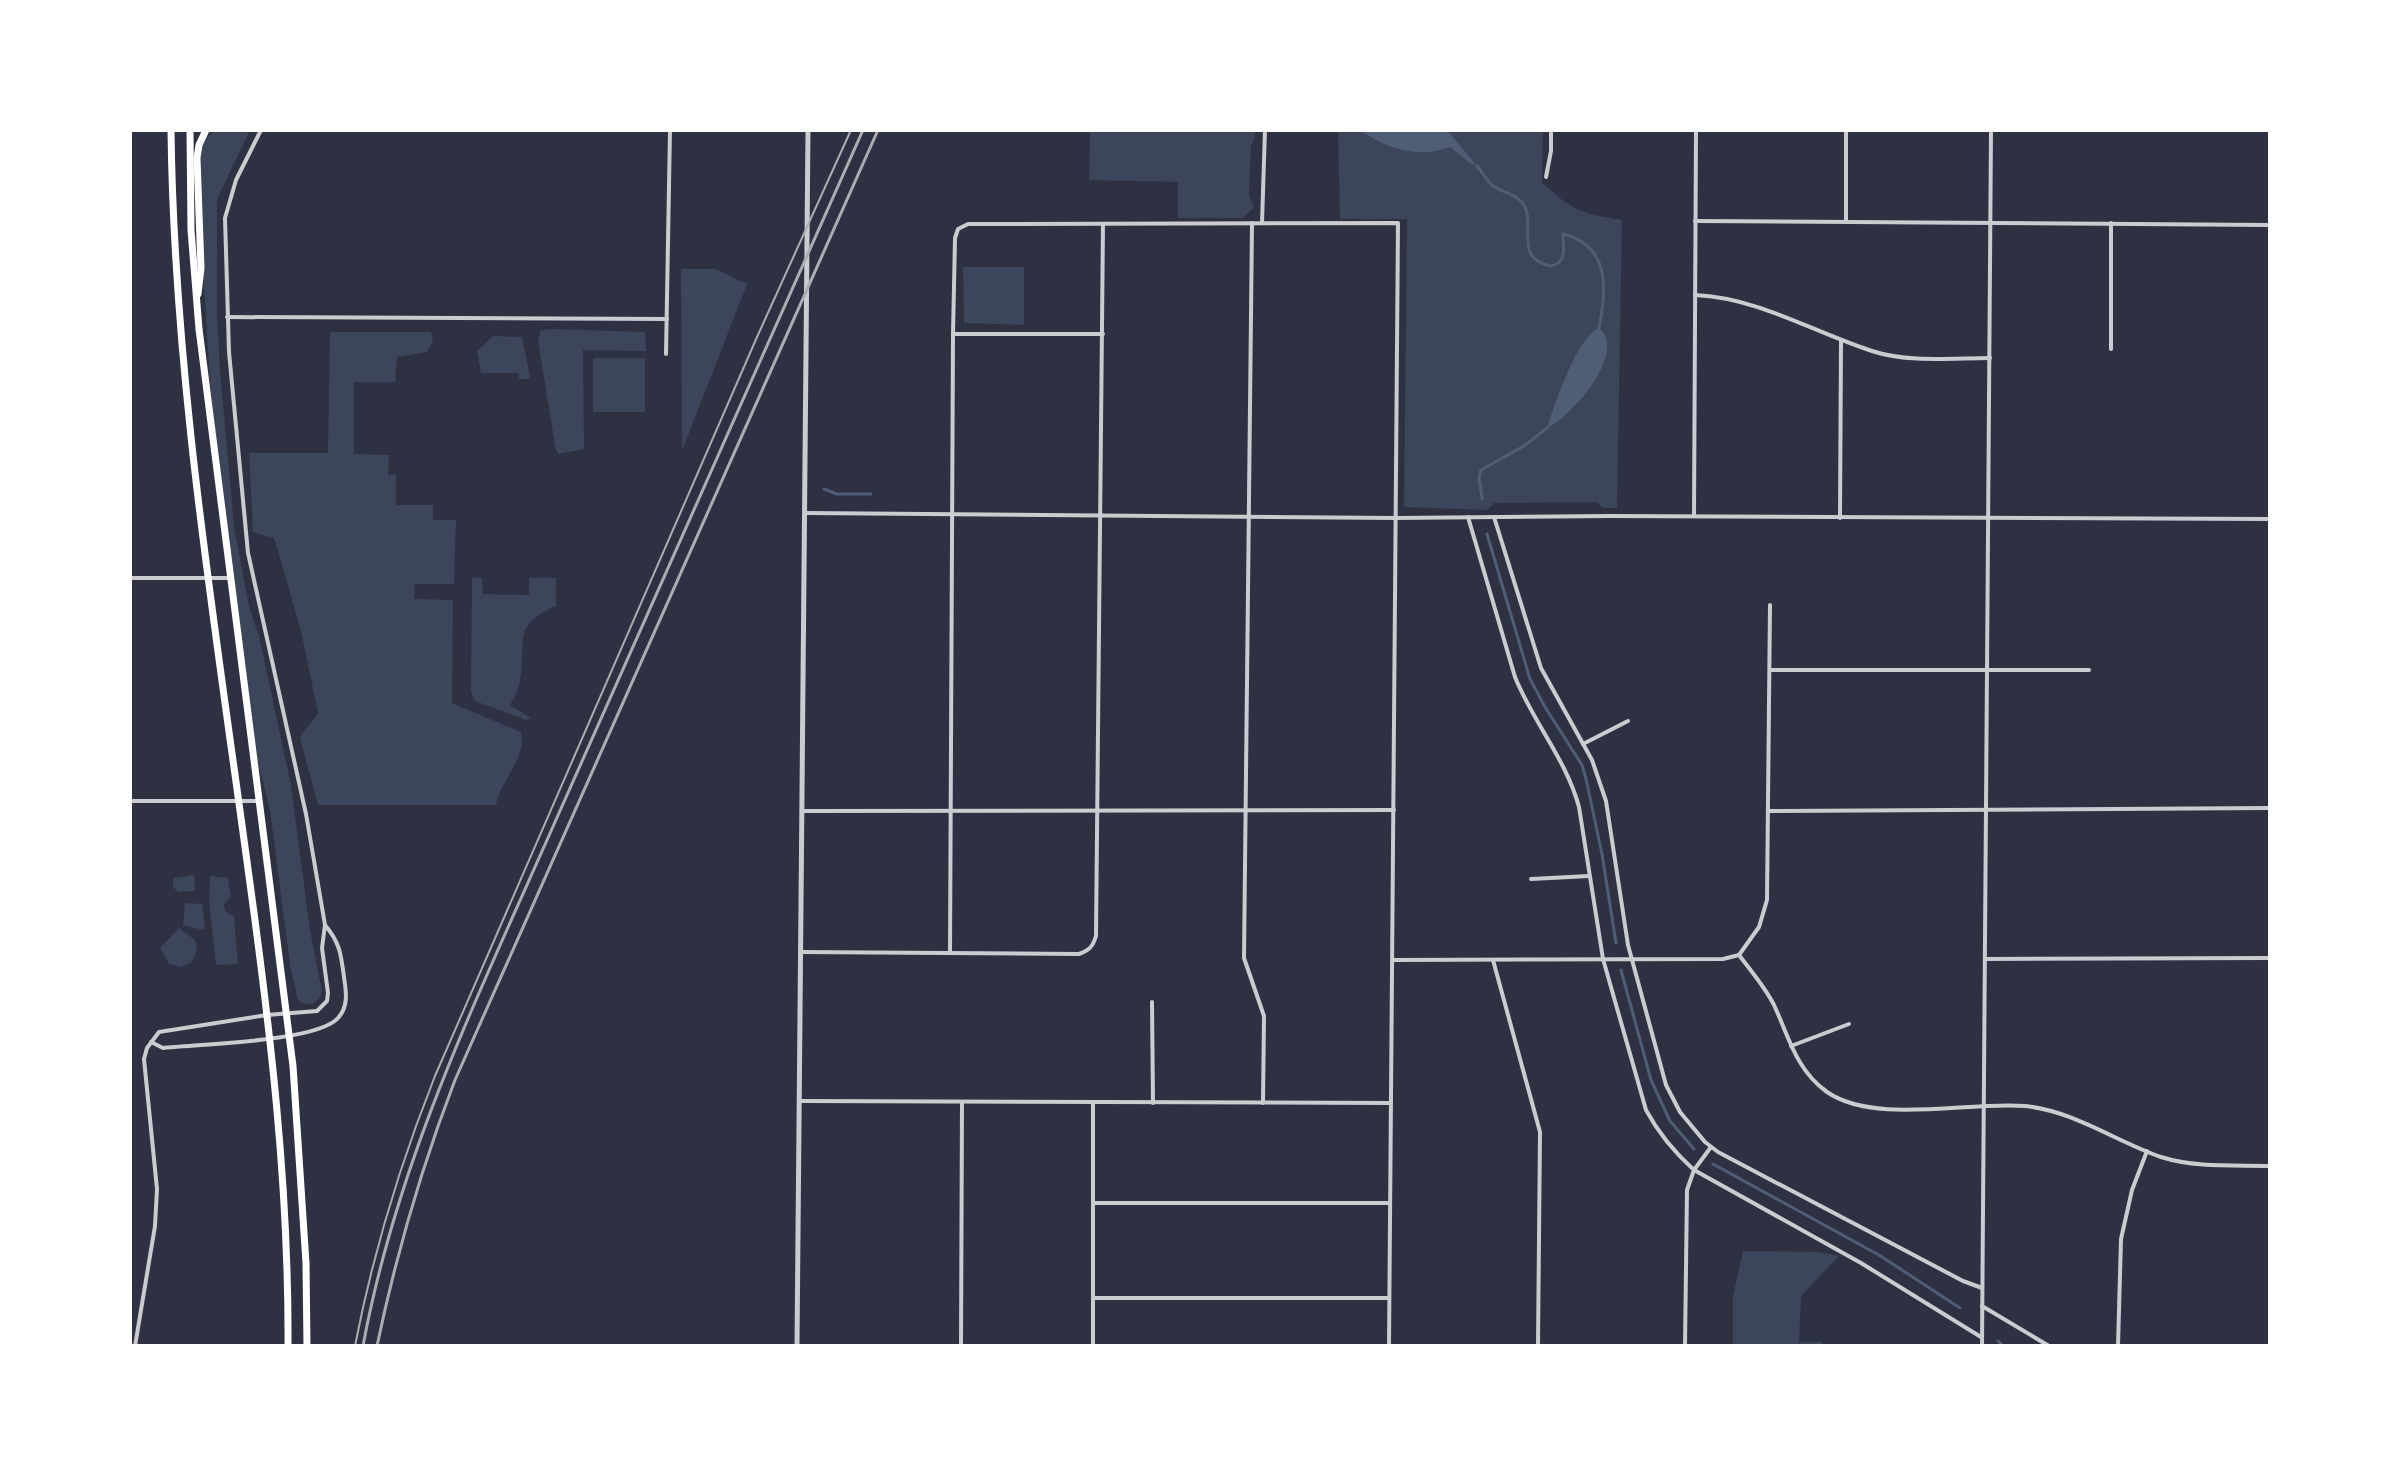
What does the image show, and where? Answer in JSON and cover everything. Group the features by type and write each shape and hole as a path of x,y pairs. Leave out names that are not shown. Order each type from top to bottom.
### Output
{"highway":[{"path":"171,130 175,278 210,578 270,1038 281,1160 288,1346"},
{"path":"190,130 191,230 196,300 229,578 290,1036 302,1180 307,1346"},
{"path":"196,300 201,276 197,158 206,130"}],"street":[{"path":"135,1346 155,1226 157,1189 144,1059 151,1042 159,1032 267,1015 317,1011 327,1001 322,948 325,925 296,763 246,542 227,317 225,218 236,180 261,130"},
{"path":"666,354 670,130"},
{"path":"797,1346 808,130"},
{"path":"1262,223 1265,130"},
{"path":"1546,177 1551,130"},
{"path":"1694,516 1696,130"},
{"path":"1846,130 1846,220"},
{"path":"1982,1346 1991,130"},
{"path":"1695,221 2270,225"},
{"path":"1252,223 1244,958 1264,1016 1263,1103"},
{"path":"950,952 953,334 955,238 958,229 968,224 1398,223 1389,1346"},
{"path":"2111,223 2111,349"},
{"path":"800,952 1079,954 1088,951 1094,944 1103,224"},
{"path":"1695,295 1746,302 1841,340 1891,356 1990,358"},
{"path":"227,317 667,319"},
{"path":"953,334 1103,334"},
{"path":"1840,518 1841,340"},
{"path":"806,513 1396,518 2270,519"},
{"path":"1468,517 1515,677 1574,788 1603,959 1646,1110 1673,1151 1694,1170 1861,1263 1982,1337"},
{"path":"1494,517 1541,668 1592,760 1606,801 1615,872 1632,959 1666,1085 1680,1112 1711,1147 1913,1255 1982,1288"},
{"path":"130,578 229,578"},
{"path":"1393,960 1723,959 1739,955 1759,927 1765,912 1770,605"},
{"path":"1770,670 2089,670"},
{"path":"1583,744 1628,721"},
{"path":"130,801 258,801"},
{"path":"1769,811 2270,808"},
{"path":"802,811 1394,810"},
{"path":"1531,879 1589,876"},
{"path":"151,1042 163,1048 290,1036 326,1027 341,1015 346,991 338,941 325,925"},
{"path":"1739,955 1774,1004 1790,1046 1806,1072 1829,1093 1855,1105 1883,1108 2025,1106 2067,1116 2147,1151 2181,1162 2270,1166"},
{"path":"1985,959 2270,958"},
{"path":"1493,960 1540,1132 1538,1346"},
{"path":"1152,1002 1153,1103"},
{"path":"1790,1046 1849,1024"},
{"path":"799,1101 1391,1103"},
{"path":"961,1346 962,1102"},
{"path":"1093,1103 1093,1346"},
{"path":"1685,1346 1687,1190 1694,1170 1711,1147"},
{"path":"2118,1346 2121,1239 2132,1190 2147,1151"},
{"path":"1093,1203 1390,1203"},
{"path":"1093,1298 1389,1298"},
{"path":"1982,1306 2049,1346"}],"shaded area":[{"path":"214,130 248,130 249,133 217,199 220,370 234,526 249,607 259,636 291,785 310,930 322,991 319,999 310,1004 298,1000 290,965 270,810 257,759 210,383 200,220 201,145"},
{"path":"1090,130 1255,130 1251,145 1249,195 1254,207 1243,218 1178,218 1178,182 1089,180"},
{"path":"1338,130 1543,130 1542,182 1578,209 1622,220 1617,508 1603,508 1596,502 1494,503 1487,510 1404,507 1407,219 1340,219"},
{"path":"1360,130 1447,130 1477,166 1450,147 1427,152 1403,150"},
{"path":"963,267 1024,267 1024,325 964,323"},
{"path":"681,269 716,269 747,284 682,451"},
{"path":"1599,328 1606,339 1607,352 1602,367 1582,398 1547,428 1575,358 1591,334"},
{"path":"541,330 645,332 646,351 583,350 584,449 559,454 556,451 538,341"},
{"path":"330,332 431,332 433,340 427,352 397,357 395,382 354,382 354,454 389,455 388,475 396,475 396,505 433,505 433,520 456,520 454,584 415,584 414,599 453,600 452,703 521,732 521,750 496,805 318,805 300,738 318,713 301,631 274,538 253,532 249,453 328,453"},
{"path":"493,336 522,337 529,379 519,379 518,373 481,373 477,351"},
{"path":"593,358 645,358 645,412 593,412"},
{"path":"472,578 482,578 483,594 529,595 529,578 556,578 556,606 541,613 526,628 519,684 510,705 531,718 526,720 475,701 471,691"},
{"path":"194,875 195,891 178,892 173,887 173,878"},
{"path":"210,876 228,878 231,897 224,904 225,911 234,916 238,964 216,965 209,902"},
{"path":"185,903 202,904 203,930 183,925"},
{"path":"179,928 195,940 197,950 192,962 181,967 169,964 160,948"},
{"path":"1743,1251 1819,1252 1839,1256 1801,1296 1799,1342 1822,1342 1822,1346 1733,1346 1733,1296"}],"waterway":[{"path":"1477,166 1493,186 1515,196 1525,207 1529,249 1539,262 1550,266 1560,262 1563,234 1590,248 1602,270 1604,284 1599,328"},
{"path":"1482,499 1481,470 1524,446 1547,428"},
{"path":"824,489 837,494 871,494"},
{"path":"1487,534 1530,679 1582,765 1602,854 1616,943"},
{"path":"1621,970 1651,1080 1670,1121 1694,1149"},
{"path":"1713,1164 1879,1255 1960,1308"},
{"path":"1998,1341 2003,1346"}],"tram line":[{"path":"355,1346 389,1209 435,1076 757,337 851,130"}],"railway":[{"path":"363,1346 378,1276 398,1207 420,1140 472,1008 863,130"},
{"path":"377,1346 411,1211 455,1080 878,130"}]}
